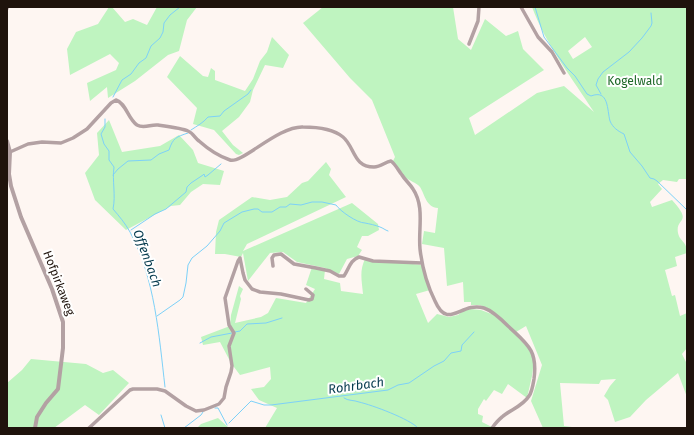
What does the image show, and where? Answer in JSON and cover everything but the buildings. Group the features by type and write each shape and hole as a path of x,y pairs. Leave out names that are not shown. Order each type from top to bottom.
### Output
{"street":[{"path":"469,44 478,21 479,7"},
{"path":"521,7 538,37 552,52 564,73"},
{"path":"10,152 28,144 42,142 61,143 74,138 87,129 111,103 116,100 121,102 133,122 140,126 159,125 189,131 210,150 231,160 237,160 275,135 294,126 325,129 344,138 358,161 362,164 375,167 391,161 413,190 418,201 421,215 420,247 422,263 433,297 440,312 447,315 452,315 466,308 478,307 489,310 525,342 533,355 535,370 530,395 502,417 492,428"},
{"name":"Hofpirkaweg","path":"7,141 10,152 11,186 21,217 52,289 64,326 58,389 37,417 35,428"},
{"path":"273,266 272,258 274,255 278,254 284,256 294,264 323,269 341,276 344,276 351,262 359,257 373,261 422,263"},
{"path":"89,428 130,390 133,389 157,389 165,391 186,406 196,411 210,408 219,404 223,400 232,368 229,346 234,333 229,325 225,298 239,259 242,260 242,270 245,280 250,287 256,291 281,294 309,300 312,299 313,295 306,288"}],"green space":[{"path":"109,7 112,7 125,22 133,19 147,25 157,7 197,7 187,20 179,51 168,55 135,81 108,98 107,87 90,101 87,83 116,70 119,63 110,54 70,75 67,49 76,32 98,24"},
{"name":"Kogelwald","path":"323,7 453,7 458,39 471,50 485,19 506,36 518,31 523,49 544,70 469,118 475,135 537,93 564,86 594,112 544,35 532,7 687,7 687,179 679,179 677,182 663,180 658,184 662,189 650,202 652,207 672,200 682,213 683,217 679,224 678,233 686,246 687,253 675,257 677,266 665,270 672,296 675,295 680,316 687,313 687,348 682,354 687,364 687,397 678,373 646,400 630,417 615,422 608,400 604,396 616,379 601,380 599,384 560,383 564,426 580,428 543,428 531,401 542,365 526,326 516,332 486,307 471,305 471,302 464,302 463,282 447,286 444,248 422,244 424,231 435,233 438,208 428,203 420,187 403,175 393,161 395,157 372,100 350,78 303,23","holes":["585,37 592,47 573,59 568,51"]},
{"path":"272,37 289,55 283,68 265,65 253,90 250,102 239,117 222,131 233,145 243,153 239,155 236,154 214,130 193,124 197,108 167,77 180,56 203,76 208,77 211,68 215,71 215,80 245,91 253,79 260,61 267,52"},
{"path":"109,120 122,152 160,146 179,135 193,150 198,163 224,171 220,185 203,184 191,192 180,205 171,206 126,230 95,200 85,173 99,155 97,133"},
{"path":"326,162 331,169 329,175 346,197 247,244 243,251 352,203 378,224 379,230 368,236 362,236 357,247 362,250 358,256 347,259 339,274 325,268 297,262 283,252 270,253 248,281 243,253 241,257 215,254 216,232 219,220 252,197 270,200 287,197 302,183 308,181"},
{"path":"365,259 422,265 430,290 416,294 428,323 437,314 449,317 458,315 464,310 471,309 481,310 494,315 529,349 534,361 527,398 508,384 502,394 494,390 486,401 484,399 478,409 478,414 483,416 482,422 492,427 491,428 265,428 277,408 259,400 251,389 264,387 271,379 270,367 240,375 231,363 220,342 203,345 201,337 230,326 231,315 239,286 243,289 240,296 241,299 235,323 261,317 268,313 276,298 306,303 315,289 306,285 312,267 325,270 324,279 340,283 341,291 363,294 361,272"},
{"path":"31,359 86,364 103,373 113,370 129,383 99,415 85,405 54,428 7,428 7,383 22,370"},
{"path":"218,418 229,428 197,428 201,424"}],"waterway":[{"name":"Offenbach","path":"113,97 122,80 131,74 139,63 146,58 151,46 160,38 163,32 164,23 170,15 180,7"},
{"path":"535,7 544,37 567,68 575,76 587,94 591,96 601,95 604,98 610,121 616,129 624,134 630,152 650,178 657,181 687,210"},
{"path":"601,94 596,85 598,79 603,72 629,52 642,38 651,26 651,13"},
{"path":"191,130 208,117 220,116 224,111 248,94 251,90"},
{"name":"Offenbach","path":"105,119 105,127 101,134 104,144 109,151 109,160 114,167 113,209 130,232 145,268 155,308 165,387"},
{"path":"113,175 128,161 151,160 159,154 169,150 176,138 188,133"},
{"path":"131,230 155,214 166,209 186,192 187,187 191,183 204,174 205,177 221,164"},
{"path":"157,316 183,297 188,265 192,258 207,246 220,231 224,223 242,212 254,209 258,209 262,212 272,212 280,207 286,207 290,204 301,205 312,202 322,202 336,205 353,219 381,227 388,231"},
{"path":"235,332 240,331 247,324 266,323 282,318"},
{"name":"Rohrbach","path":"229,423 251,401 264,405 271,405 388,390 398,385 409,383 444,361 451,353 461,351 462,345 474,332"},
{"path":"200,343 211,337 232,333"},
{"path":"344,398 390,413 414,424 418,428"},
{"name":"Rohrbach","path":"215,408 218,408 227,425"},
{"name":"Rohrbach","path":"184,428 203,412"},
{"name":"Offenbach","path":"161,415 165,428"}]}
